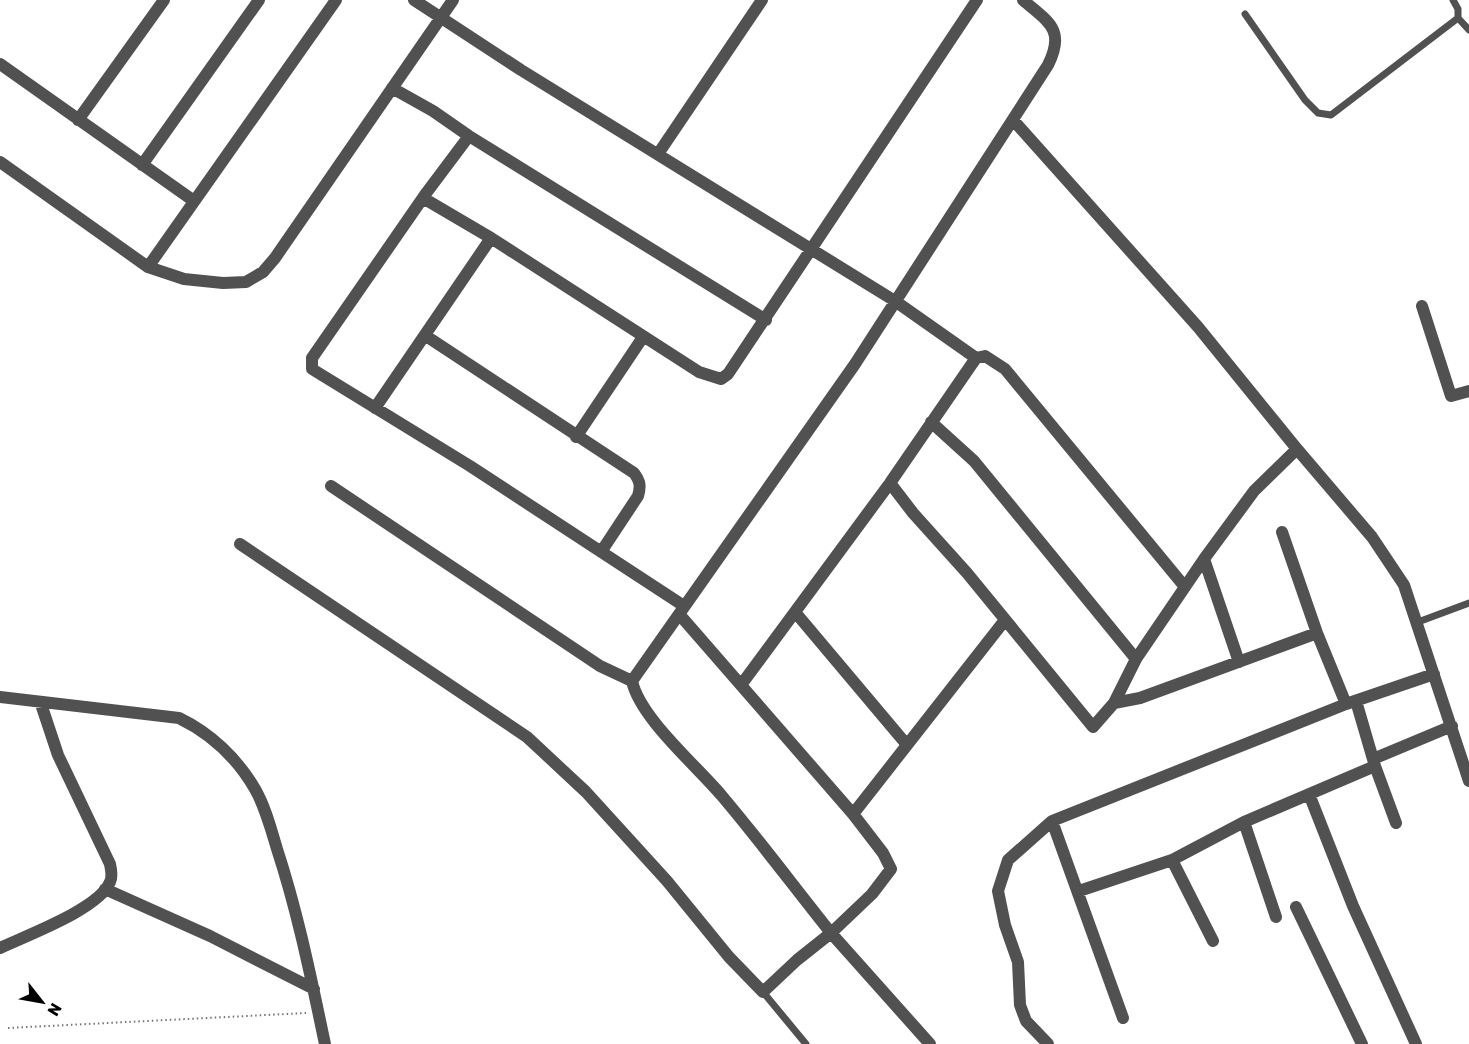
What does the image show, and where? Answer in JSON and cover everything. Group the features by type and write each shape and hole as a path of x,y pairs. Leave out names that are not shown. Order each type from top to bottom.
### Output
{"street":[{"path":"78,120 164,0"},
{"path":"142,165 259,0"},
{"path":"148,267 336,0"},
{"path":"414,0 896,301 976,358"},
{"path":"0,162 148,267 184,279 223,283 246,282 263,273 453,0"},
{"path":"658,154 762,0"},
{"path":"423,198 491,238 699,372 721,379 728,375 766,320 977,0"},
{"path":"930,1044 831,933 722,796 651,717 635,694 632,681 855,364 1014,121 1048,65 1057,43 1057,37 1052,25 1023,0"},
{"path":"0,64 194,201"},
{"path":"392,88 433,111 766,320"},
{"path":"1014,121 1198,327 1372,537 1404,585 1419,622 1469,781"},
{"path":"240,544 527,737 586,792 667,881 729,957 763,992 872,894 891,869 883,853 853,814 741,685 681,610 601,552 470,466 319,374 310,364 423,198 470,136"},
{"path":"375,408 491,238"},
{"path":"1422,306 1451,396 1469,391"},
{"path":"426,336 576,437 634,473 639,480 638,496 601,552"},
{"path":"576,437 643,337"},
{"path":"741,685 890,483 976,358 985,356 1005,369 1185,587"},
{"path":"931,422 974,461 1136,659"},
{"path":"890,483 1093,727 1114,703 1136,659 1204,558 1254,490 1297,449"},
{"path":"331,486 590,659 632,681"},
{"path":"1282,532 1317,633 1351,702 1396,823"},
{"path":"1204,558 1239,662"},
{"path":"795,612 907,745"},
{"path":"853,814 1005,620"},
{"path":"1114,703 1140,698 1317,633"},
{"path":"1048,1044 1026,1021 1020,1005 1018,962 1005,925 998,891 1008,860 1022,845 1052,821 1351,702 1434,674"},
{"path":"0,697 41,704 179,718 196,726 231,757 256,790 270,826 304,939 325,1044"},
{"path":"0,948 90,903 105,889 112,875 110,864 58,755 41,704"},
{"path":"1079,891 1172,860 1244,822 1309,794 1452,726"},
{"path":"1309,794 1353,906 1416,1044"},
{"path":"1052,821 1124,1018"},
{"path":"1244,822 1276,918"},
{"path":"1172,860 1213,941"},
{"path":"105,889 210,936 314,989"},
{"path":"1296,907 1362,1044"}],"lane":[{"path":"1453,0 1458,9 1458,18 1469,30"},
{"path":"1245,14 1305,100 1318,113 1331,115 1458,18"},
{"path":"1419,622 1469,603"},
{"path":"763,992 806,1044"}],"path":[{"path":"8,1028 318,1012"}]}
